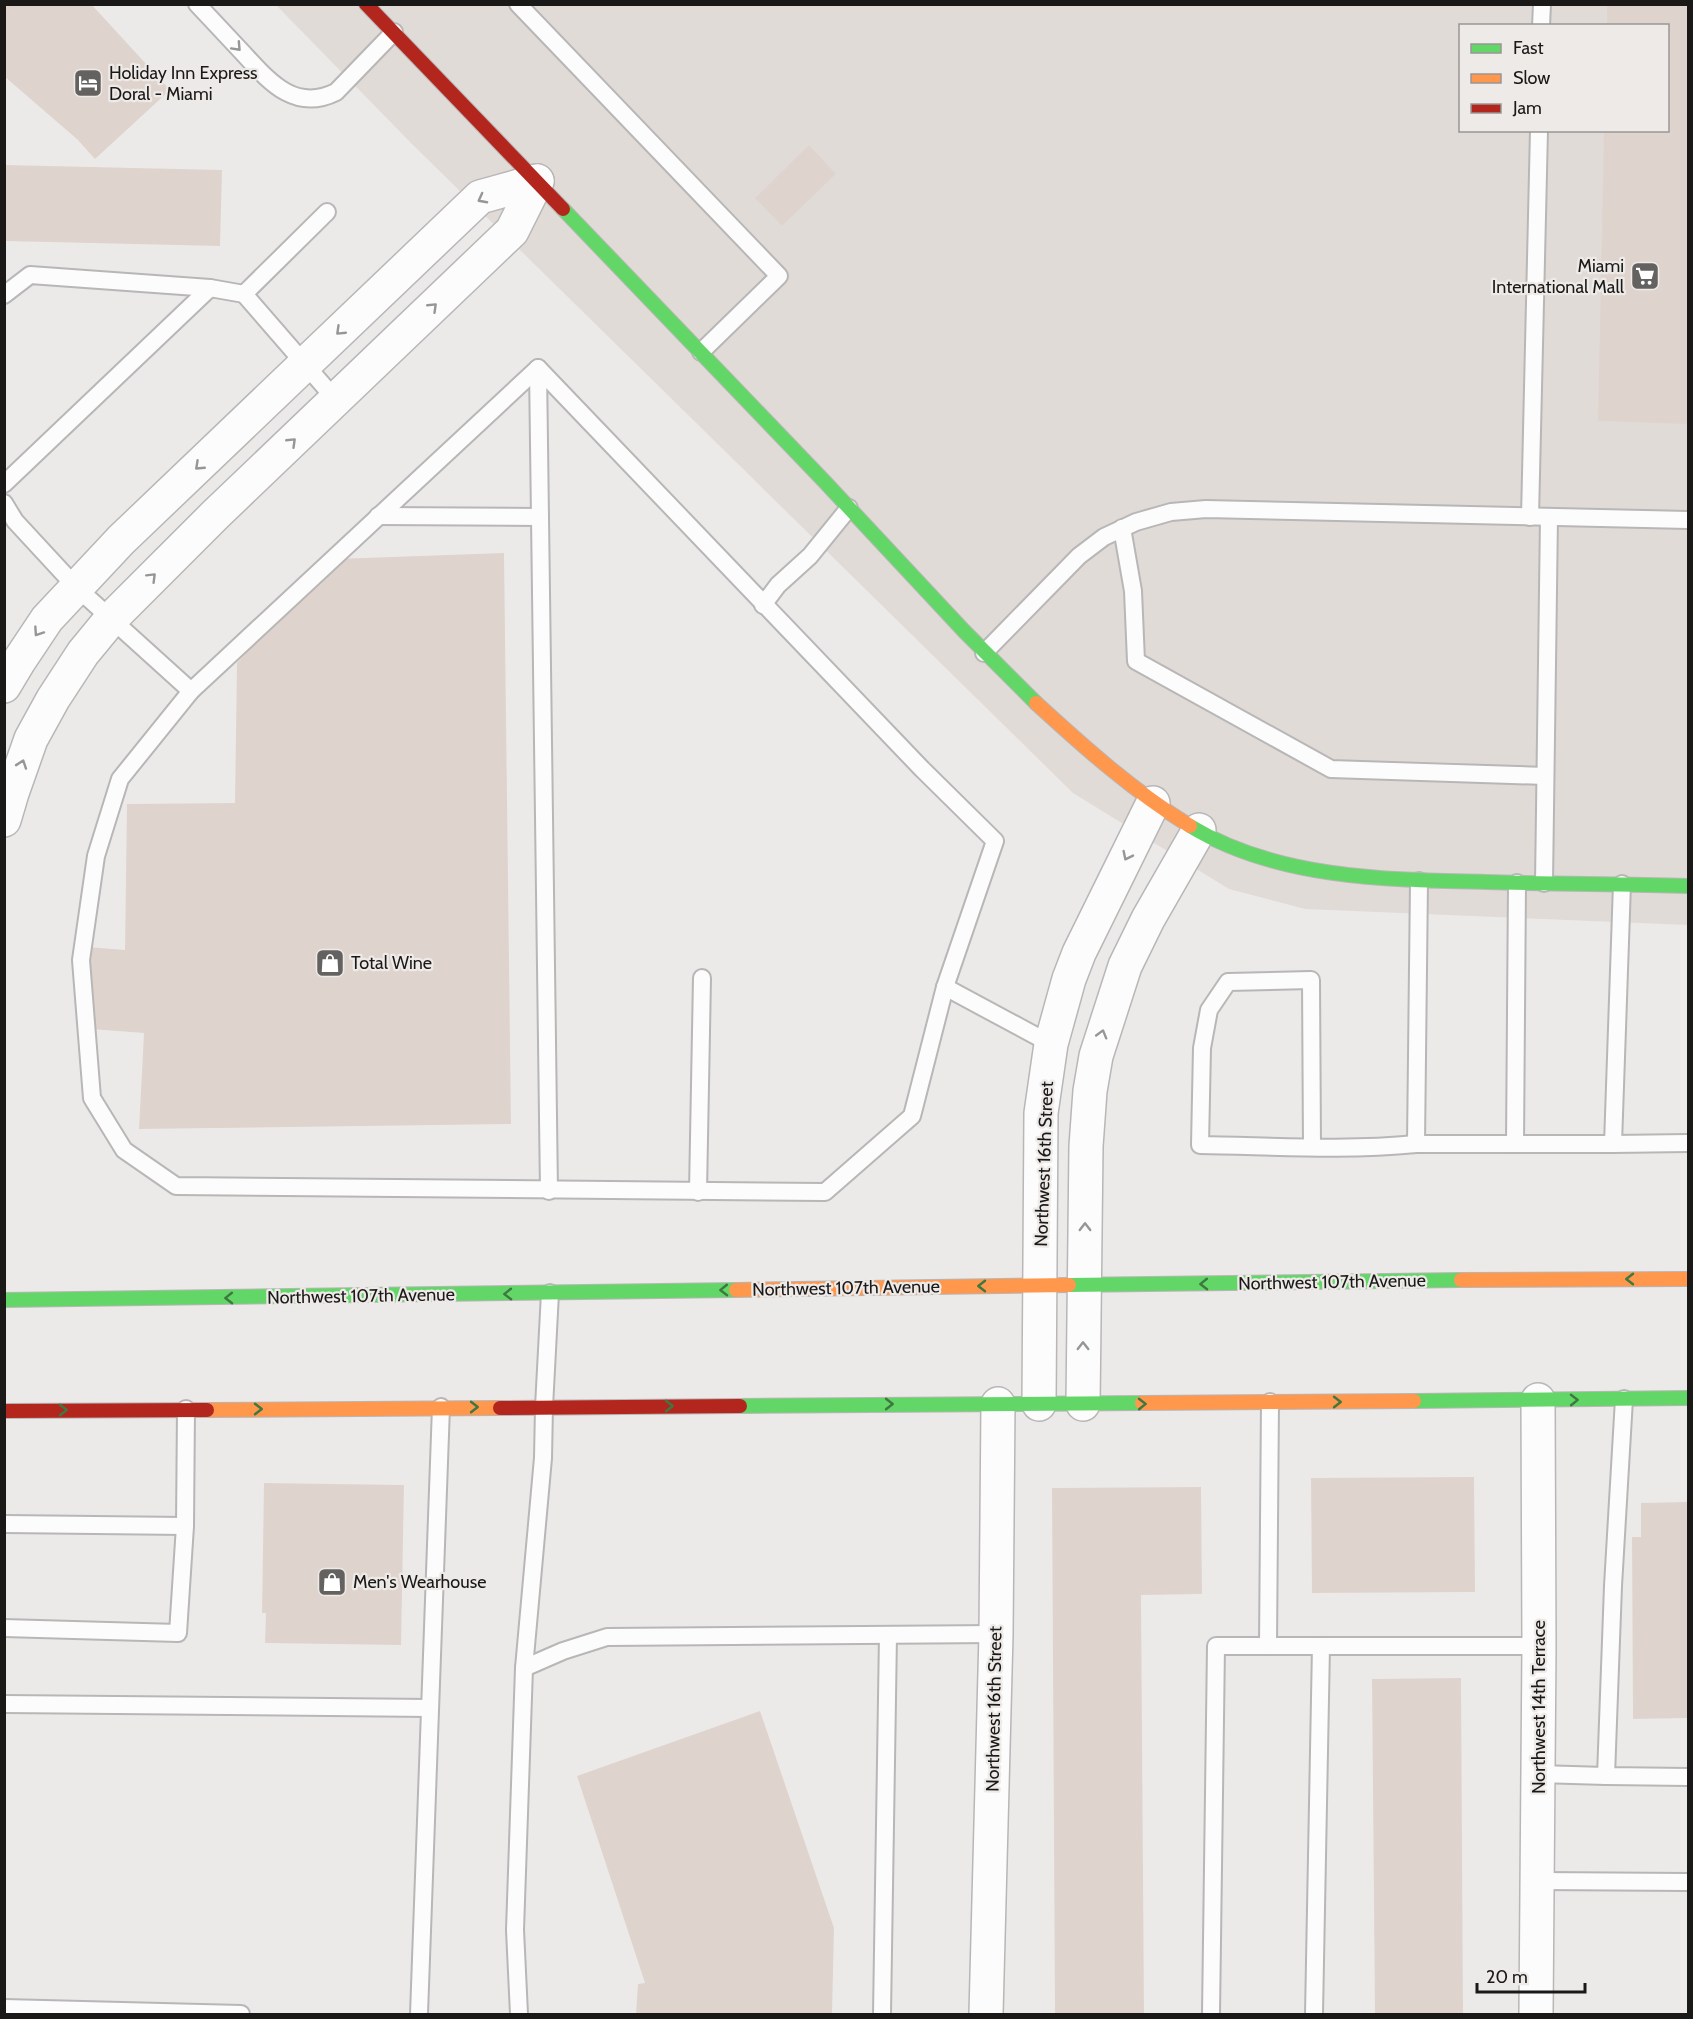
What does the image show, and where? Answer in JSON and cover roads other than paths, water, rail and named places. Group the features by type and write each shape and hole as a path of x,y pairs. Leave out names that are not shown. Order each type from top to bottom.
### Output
{"main road":[{"path":"366,4 701,352 984,653 1052,719 1153,803 1199,830 1241,850 1295,865 1371,878 1689,886"},
{"name":"Northwest 107th Avenue","path":"4,1300 846,1287 1689,1279"},
{"path":"4,1411 1689,1398"}],"street":[{"path":"4,686 47,619 135,526 480,197 537,181"},
{"path":"4,820 31,739 52,699 83,653 111,619 215,515 512,231 537,181"},
{"name":"Northwest 16th Street","path":"1039,1404 1041,1113 1052,1044 1059,1012 1079,953 1153,803"},
{"path":"1083,1404 1086,1146 1090,1091 1096,1056 1125,966 1148,919 1199,830"},
{"name":"Northwest 14th Terrace","path":"1536,2014 1539,1646 1538,1400"},
{"name":"Northwest 16th Street","path":"986,2014 996,1634 998,1404"}],"lane":[{"path":"197,4 277,88 296,97 307,99 326,97 336,92 394,32"},
{"path":"518,4 779,276 701,352"},
{"path":"1541,24 1542,4"},
{"path":"1530,517 1539,132"},
{"path":"244,294 327,212"},
{"path":"4,296 30,275 210,288 244,294 336,400"},
{"path":"4,484 210,288"},
{"path":"538,368 763,605 995,841 945,987 912,1116 825,1192 177,1186 124,1150 92,1098 81,960 96,856 120,779 190,691 538,368"},
{"path":"538,368 549,1191"},
{"path":"4,503 15,521 76,587 190,691"},
{"path":"763,605 778,585 810,556 849,508"},
{"path":"984,653 1091,546 1122,528 1171,512 1188,510 1689,520"},
{"path":"378,516 540,517"},
{"path":"1544,883 1549,517"},
{"path":"1122,528 1133,591 1136,661 1331,769 1545,776"},
{"path":"1416,1144 1419,880"},
{"path":"1515,1144 1517,883"},
{"path":"1613,1144 1622,884"},
{"path":"698,1192 702,978"},
{"path":"1312,1147 1311,980 1228,982 1209,1010 1204,1039 1200,1145 1312,1147 1376,1148 1416,1144 1689,1143"},
{"path":"945,987 1052,1044"},
{"path":"519,2014 514,1930 524,1668 543,1458 550,1293"},
{"path":"1606,1776 1613,1586 1624,1399"},
{"path":"1268,1646 1270,1402"},
{"path":"419,2014 441,1407"},
{"path":"4,1628 178,1633 185,1526 186,1409"},
{"path":"4,1524 185,1526"},
{"path":"524,1668 563,1651 607,1637 996,1634"},
{"path":"882,2014 888,1635"},
{"path":"1211,2014 1216,1646 1539,1646"},
{"path":"1314,2014 1321,1646"},
{"path":"4,1704 430,1708"},
{"path":"1538,1774 1689,1777"},
{"path":"1538,1881 1689,1882"},
{"path":"4,2008 241,2014"}],"place":[{"name":"Holiday Inn Express Doral - Miami","path":"88,83"},
{"name":"Miami International Mall","path":"1645,276"},
{"name":"Total Wine","path":"330,963"},
{"name":"Men's Wearhouse","path":"332,1582"}]}
